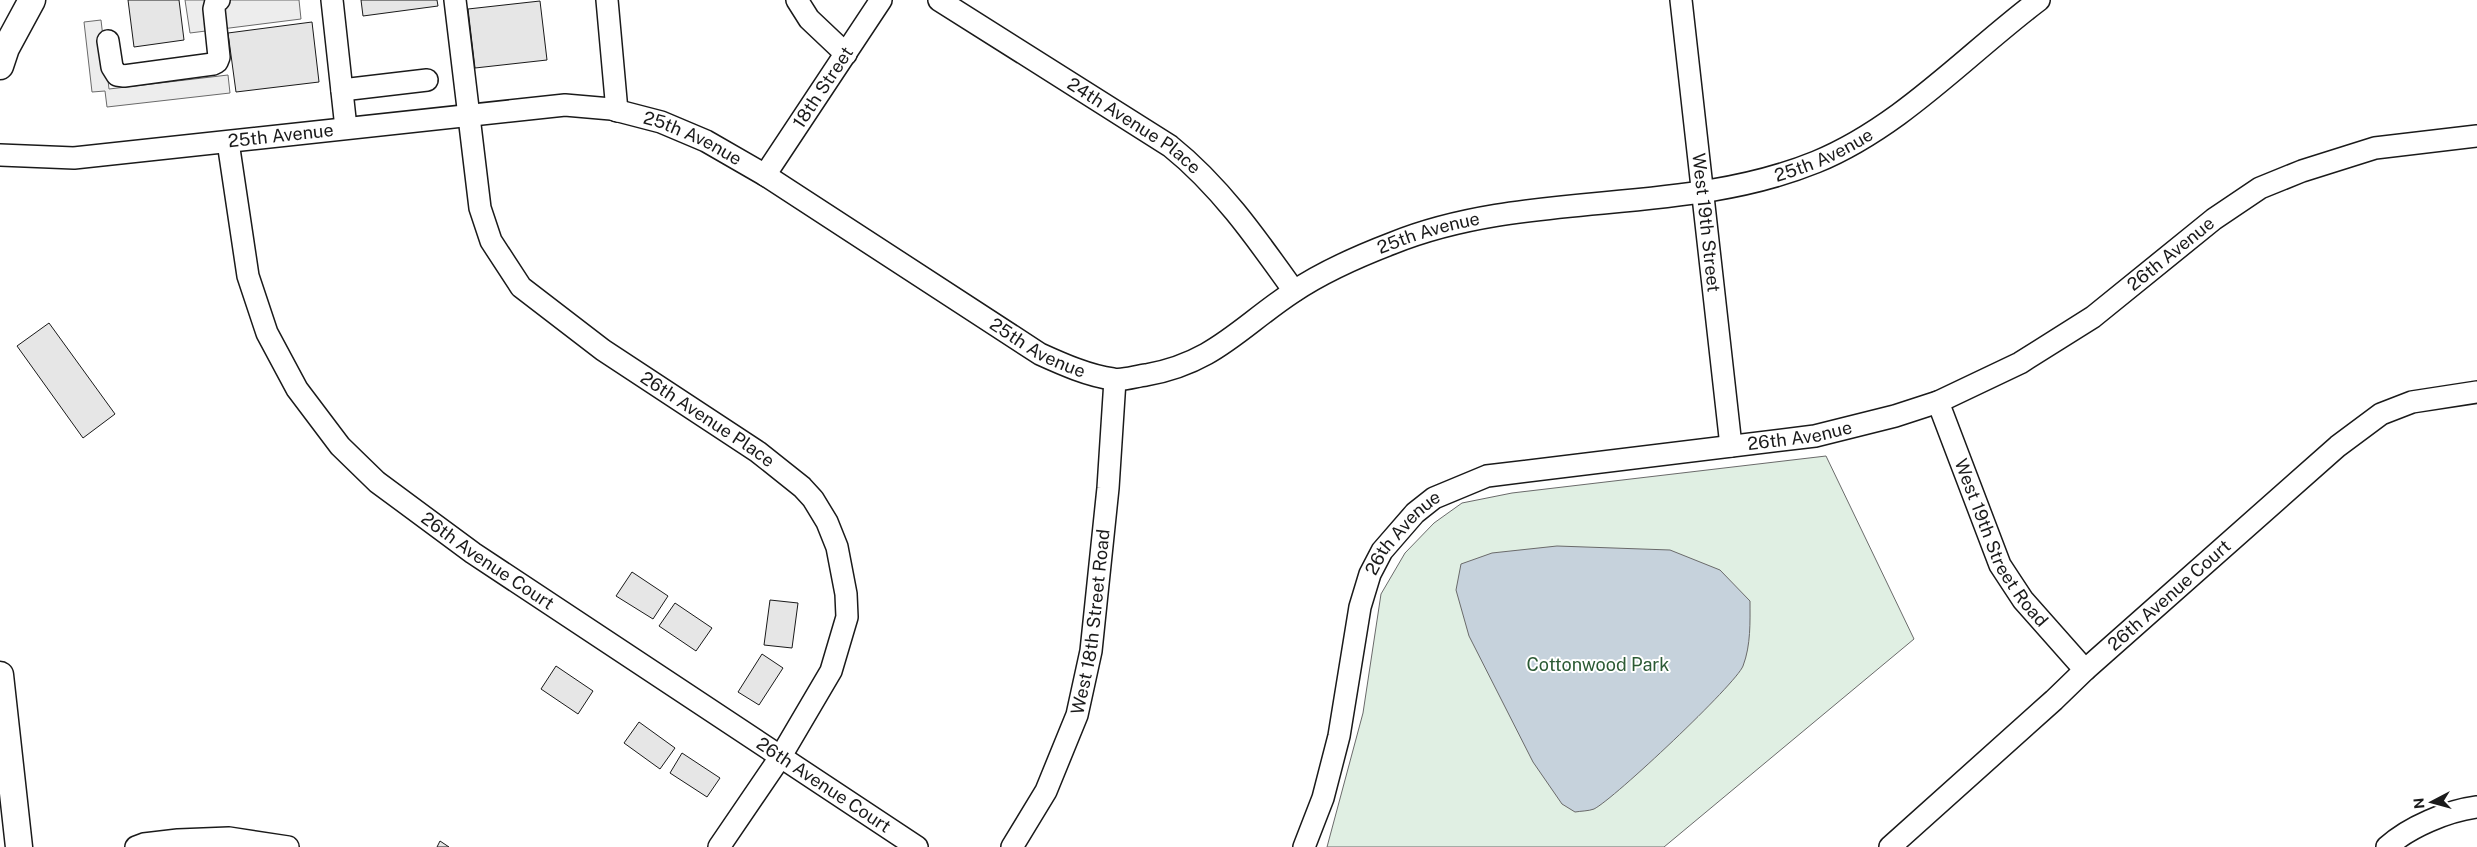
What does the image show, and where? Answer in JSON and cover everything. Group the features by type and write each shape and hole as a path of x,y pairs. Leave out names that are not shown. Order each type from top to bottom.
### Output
{"main road":[{"path":"0,66 6,48 32,0"},
{"path":"0,675 12,840"}],"street":[{"path":"108,41 112,67 117,75 124,76 213,64 217,62 219,57 214,9 216,1 219,0"},
{"path":"332,0 346,128"},
{"name":"26th Avenue Place","path":"455,0 480,208 491,241 521,287 603,350 758,452 802,487 813,499 827,522 837,547 846,594 846,618 831,671 813,705 781,756 719,847"},
{"path":"606,0 618,111"},
{"path":"797,0 809,19 846,54"},
{"name":"18th Street","path":"766,175 881,0"},
{"name":"24th Avenue Place","path":"940,0 1170,146 1189,161 1226,200 1294,292"},
{"name":"West 19th Street","path":"1680,0 1731,446"},
{"name":"25th Avenue","path":"0,155 74,158 564,105 618,111 661,122 697,137 766,175 1040,354 1061,364 1115,380 1168,371 1201,358 1248,327 1294,292 1356,257 1421,231 1446,224 1510,214 1702,192 1788,172 1843,150 1910,105 2039,0"},
{"path":"342,90 427,80"},
{"name":"26th Avenue","path":"1304,847 1323,798 1339,736 1360,607 1370,574 1382,551 1415,513 1434,498 1487,476 1815,436 1895,416 1938,402 2020,363 2093,317 2214,219 2260,188 2302,170 2374,148 2477,136"},
{"name":"26th Avenue Court","path":"228,142 248,276 267,333 297,389 340,446 377,482 473,552 917,847"},
{"name":"West 18th Street Road","path":"1012,847 1046,791 1077,715 1091,651 1108,488 1115,380"},
{"name":"26th Avenue Court","path":"1890,847 2085,670 2338,446 2381,414 2412,402 2477,392"},
{"name":"West 19th Street Road","path":"1938,402 2000,565 2023,600 2085,670"},
{"path":"2386,847 2394,840 2433,820 2477,807"},
{"path":"136,847 144,844 178,840 229,838 288,847"}],"green space":[{"name":"Cottonwood Park","path":"1826,456 1914,639 1664,847 1327,847 1363,713 1381,594 1405,553 1434,523 1462,503 1512,493"}],"shaded area":[{"path":"185,0 299,0 301,19 190,33"},
{"path":"101,20 109,89 228,75 230,93 107,107 105,91 92,92 84,22"},
{"path":"1557,546 1670,550 1720,570 1750,601 1750,634 1747,650 1743,666 1735,677 1698,717 1625,785 1606,801 1587,811 1575,812 1562,804 1533,762 1469,636 1456,590 1461,564 1492,553"}],"building":[{"path":"128,0 179,0 184,40 134,47"},
{"path":"361,0 437,0 438,6 363,16"},
{"path":"540,1 547,60 475,68 468,9"},
{"path":"312,22 319,82 236,92 228,33"},
{"path":"49,323 115,414 83,438 17,346"},
{"path":"632,572 668,596 653,619 616,596"},
{"path":"770,600 798,603 792,648 764,645"},
{"path":"675,603 712,628 696,651 659,626"},
{"path":"762,654 783,668 759,705 738,692"},
{"path":"556,666 593,691 578,714 541,689"},
{"path":"639,722 675,748 660,769 624,743"},
{"path":"682,753 720,778 707,797 670,773"},
{"path":"440,841 449,847 437,847"}]}
